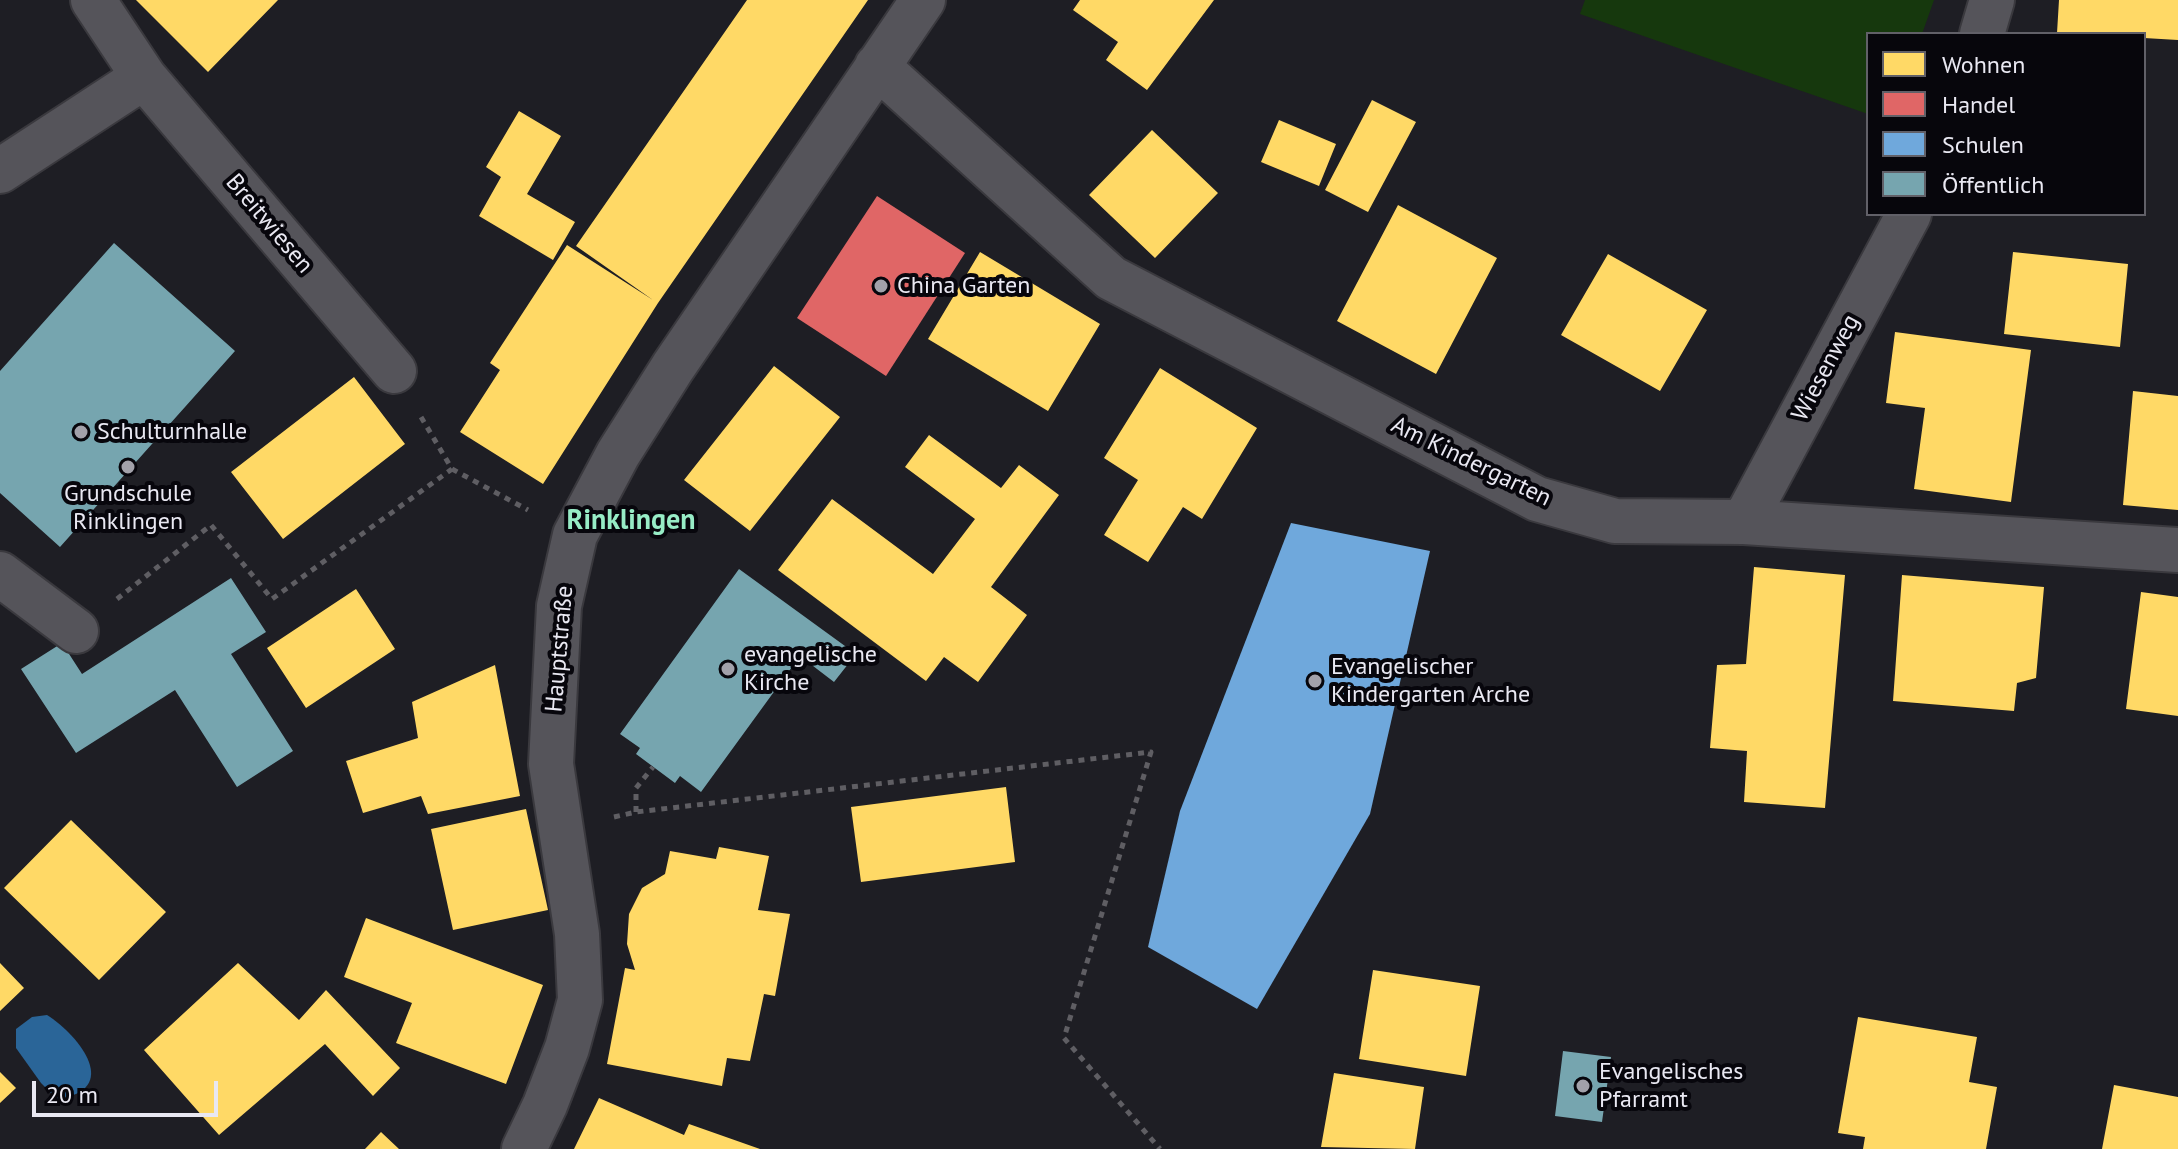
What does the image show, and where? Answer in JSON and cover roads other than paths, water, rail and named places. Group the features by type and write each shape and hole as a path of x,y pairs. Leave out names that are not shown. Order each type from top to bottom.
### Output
{"street":[{"name":"Breitwiesen","path":"93,0 144,77 394,371"},
{"name":"Hauptstraße","path":"524,1149 567,1048 580,1000 577,934 551,764 559,606 575,535 618,454 673,367 923,0"},
{"path":"1983,32 1992,0"},
{"name":"Am Kindergarten","path":"877,66 1111,278 1537,499 1615,521 1744,522 2178,550"},
{"path":"0,171 144,77"},
{"name":"Wiesenweg","path":"1744,522 1908,216"},
{"path":"0,574 76,631"}],"water":[{"path":"47,1015 82,1048 91,1074 88,1085 77,1094 57,1099 41,1083 16,1048 16,1029 32,1017"}],"place":[{"name":"China Garten","path":"881,286"},
{"name":"Schulturnhalle","path":"81,432"},
{"name":"Grundschule Rinklingen","path":"128,467"},
{"name":"evangelische Kirche","path":"728,669"},
{"name":"Evangelischer Kindergarten Arche","path":"1315,681"},
{"name":"Evangelisches Pfarramt","path":"1583,1086"}],"district":[{"name":"Rinklingen","path":"631,521"}]}
